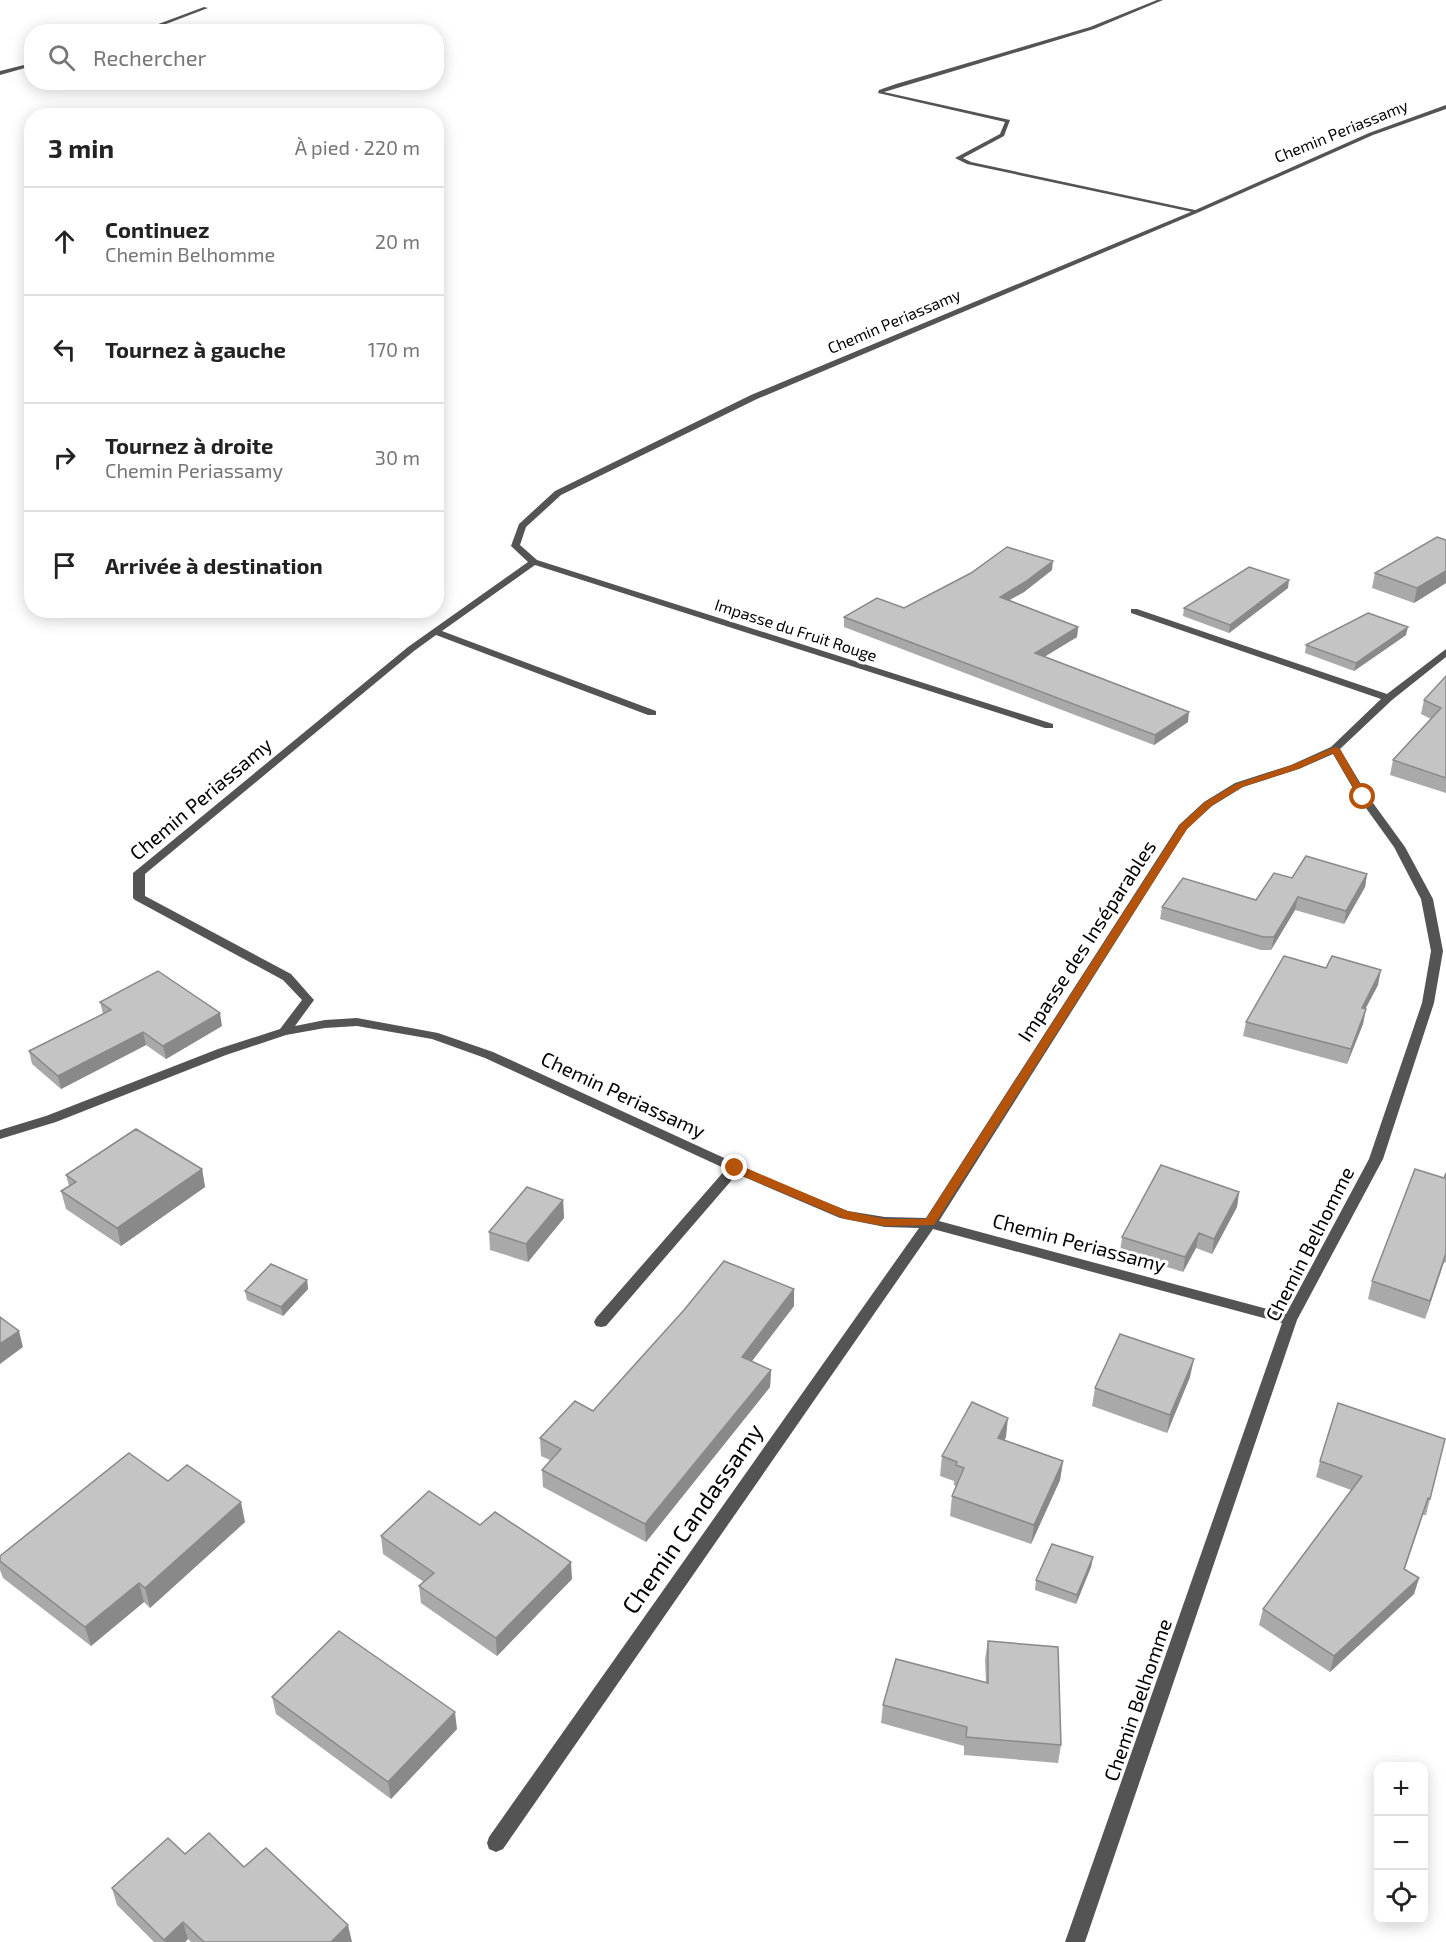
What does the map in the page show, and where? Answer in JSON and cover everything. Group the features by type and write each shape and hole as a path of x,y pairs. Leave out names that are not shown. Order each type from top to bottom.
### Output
{"street":[{"path":"1161,0 1092,28 898,85 881,91 881,93 1006,119 1008,122 1002,135 976,151 960,156 958,158 961,160 1195,212"},
{"path":"161,24 206,8"},
{"path":"0,73 24,66"},
{"name":"Chemin Periassamy","path":"284,1032 308,1000 287,978 139,898 139,873 411,649 534,562 515,546 522,526 558,493 754,397 1195,212 1371,134 1446,107"},
{"name":"Impasse du Fruit Rouge","path":"534,562 1049,726"},
{"path":"1134,611 1388,698"},
{"path":"436,632 652,713"},
{"path":"1335,749 1388,698 1446,652"},
{"name":"Impasse des Inséparables","path":"930,1223 1183,827 1208,804 1239,785 1295,767 1335,749"},
{"name":"Chemin Belhomme","path":"1075,1942 1290,1320 1376,1159 1428,1003 1437,951 1427,898 1399,847 1363,797 1335,749"},
{"name":"Chemin Periassamy","path":"0,1134 51,1119 222,1053 284,1032 325,1024 357,1022 434,1036 489,1055 735,1168 845,1215 885,1222 930,1223 1290,1320"},
{"path":"601,1322 735,1168"},
{"name":"Chemin Candassamy","path":"496,1843 930,1223"}],"building":[{"path":"1437,537 1446,540 1446,571 1417,588 1375,573"},
{"path":"1007,547 1053,561 1000,597 1078,627 1035,653 1189,712 1155,735 844,617 877,598 904,608 971,573"},
{"path":"1249,567 1289,580 1230,625 1184,608"},
{"path":"1368,613 1408,627 1356,663 1306,645"},
{"path":"1446,676 1446,778 1393,760 1441,708 1424,700"},
{"path":"1306,856 1367,874 1346,911 1298,897 1274,937 1263,937 1162,907 1183,878 1256,900 1274,873 1292,878"},
{"path":"1284,956 1326,968 1332,956 1381,970 1362,1008 1366,1009 1351,1049 1246,1022"},
{"path":"158,971 220,1013 163,1046 143,1032 58,1076 29,1051 111,1010 100,1002"},
{"path":"136,1129 202,1169 117,1228 61,1191 76,1182 66,1175"},
{"path":"1161,1165 1239,1192 1214,1239 1199,1233 1185,1257 1122,1237"},
{"path":"1415,1169 1444,1178 1446,1173 1446,1253 1430,1301 1372,1281"},
{"path":"527,1187 563,1200 526,1244 489,1232"},
{"path":"724,1261 794,1289 742,1357 771,1370 645,1524 542,1470 561,1449 540,1438 575,1401 593,1411 684,1310"},
{"path":"271,1264 307,1280 281,1307 245,1291"},
{"path":"0,1317 19,1331 0,1344"},
{"path":"1120,1334 1194,1359 1170,1415 1095,1388"},
{"path":"972,1402 1008,1418 998,1438 1063,1461 1034,1525 952,1496 964,1468 956,1465 957,1462 942,1456"},
{"path":"1338,1403 1445,1439 1430,1499 1428,1498 1404,1569 1419,1578 1334,1656 1263,1609 1362,1476 1320,1461"},
{"path":"129,1453 168,1481 187,1465 241,1502 145,1588 139,1583 85,1627 0,1561 0,1556"},
{"path":"429,1491 480,1525 495,1512 571,1562 496,1638 419,1586 434,1573 381,1536"},
{"path":"1052,1544 1093,1557 1077,1595 1036,1580"},
{"path":"339,1631 455,1712 388,1782 272,1697"},
{"path":"988,1641 1058,1647 1061,1745 966,1737 967,1727 883,1705 896,1659 988,1683"},
{"path":"209,1833 244,1867 266,1848 348,1925 331,1942 204,1942 183,1922 164,1940 112,1888 168,1838 185,1854"}],"route":[{"path":"735,1168 845,1215 885,1222 930,1223 1183,827 1208,804 1239,785 1295,767 1335,749 1363,797"}]}
